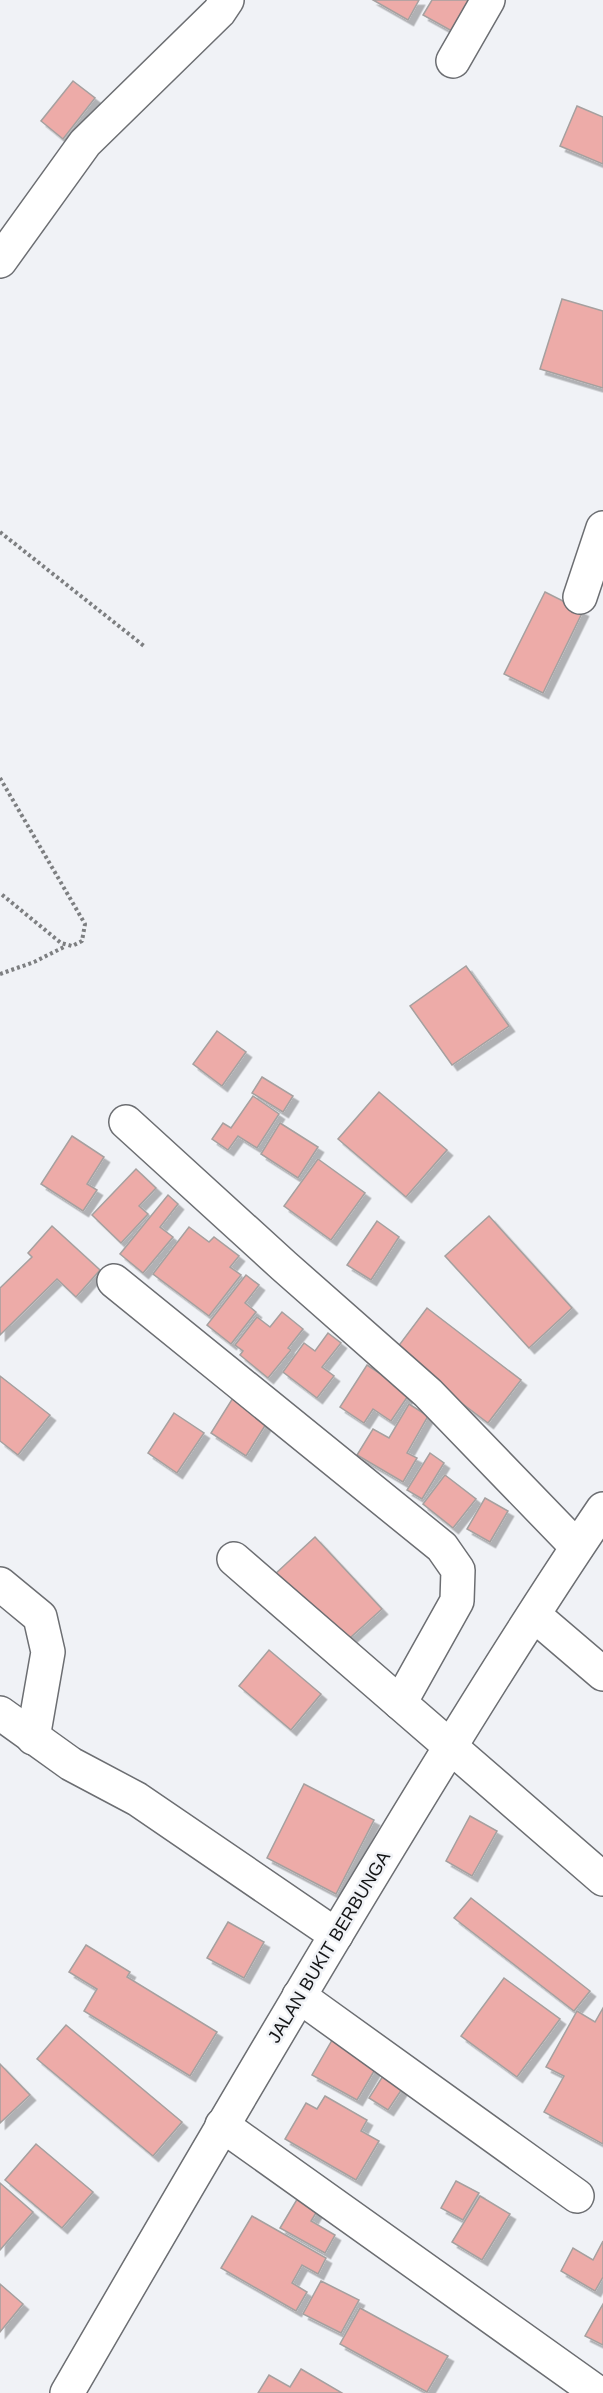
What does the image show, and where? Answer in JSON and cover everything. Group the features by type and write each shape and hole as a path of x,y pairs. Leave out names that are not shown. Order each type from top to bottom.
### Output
{"street":[{"path":"0,261 85,143 219,12 227,0"},
{"path":"453,61 488,0"},
{"path":"580,597 603,528"},
{"path":"126,1122 428,1393 577,1547"},
{"path":"114,1281 442,1547 458,1570 457,1600 400,1703"},
{"name":"JALAN BUKIT BERBUNGA","path":"67,2393 299,1995 451,1745 603,1509"},
{"path":"234,1559 603,1879"},
{"path":"0,1584 40,1617 48,1653 33,1738"},
{"path":"534,1615 603,1674"},
{"path":"0,1713 71,1764 136,1799 336,1935"},
{"path":"299,1995 577,2196"},
{"path":"222,2125 598,2393"}],"path":[{"path":"0,532 144,646"},
{"path":"0,778 85,924 82,940 77,944 0,974"},
{"path":"0,893 67,946"}],"building":[{"path":"373,0 419,0 408,20"},
{"path":"432,0 478,0 459,35 423,15"},
{"path":"73,81 95,98 63,139 41,121"},
{"path":"577,106 603,117 603,164 560,146"},
{"path":"562,299 603,311 603,388 540,369"},
{"path":"545,592 583,611 543,693 504,674"},
{"path":"466,966 509,1026 452,1065 410,1006"},
{"path":"217,1031 246,1052 222,1086 193,1064"},
{"path":"262,1077 293,1096 283,1112 252,1093"},
{"path":"379,1092 447,1150 406,1197 338,1139"},
{"path":"253,1096 279,1114 257,1148 238,1136 228,1150 212,1139 223,1123 231,1128"},
{"path":"280,1123 318,1147 298,1178 261,1154"},
{"path":"72,1136 104,1157 87,1184 97,1190 83,1211 41,1184"},
{"path":"318,1159 365,1193 331,1240 284,1206"},
{"path":"136,1169 156,1188 139,1206 148,1214 121,1243 92,1215"},
{"path":"168,1195 178,1204 160,1227 173,1237 143,1273 120,1254"},
{"path":"489,1216 572,1308 529,1348 445,1256"},
{"path":"377,1221 399,1237 371,1280 347,1265"},
{"path":"52,1226 100,1270 76,1297 57,1279 0,1335 0,1288 32,1257 28,1253"},
{"path":"189,1227 209,1242 214,1237 239,1256 230,1267 241,1275 209,1316 153,1274"},
{"path":"246,1275 259,1285 245,1303 256,1312 231,1344 207,1325"},
{"path":"427,1308 521,1380 488,1423 394,1352"},
{"path":"282,1312 303,1329 288,1348 291,1350 268,1378 240,1355 243,1351 235,1345 257,1317 270,1327"},
{"path":"328,1333 341,1343 322,1367 334,1376 317,1398 283,1372 304,1343 315,1351"},
{"path":"367,1365 410,1393 391,1421 373,1409 364,1423 340,1407"},
{"path":"0,1376 50,1415 18,1455 0,1441"},
{"path":"236,1393 271,1416 246,1456 211,1433"},
{"path":"409,1404 428,1416 407,1453 417,1458 403,1482 357,1455 373,1429 389,1438"},
{"path":"174,1413 204,1433 177,1473 148,1453"},
{"path":"430,1453 444,1463 422,1499 407,1490"},
{"path":"445,1475 476,1499 453,1528 423,1504"},
{"path":"485,1498 508,1511 490,1542 467,1529"},
{"path":"315,1537 382,1609 341,1646 274,1575"},
{"path":"269,1650 321,1694 291,1730 239,1686"},
{"path":"304,1784 374,1820 336,1894 267,1858"},
{"path":"470,1816 497,1831 472,1876 446,1861"},
{"path":"471,1898 590,1991 574,2011 454,1918"},
{"path":"228,1922 264,1942 244,1978 207,1958"},
{"path":"86,1945 130,1972 127,1977 217,2032 190,2076 84,2011 97,1989 69,1972"},
{"path":"504,1978 560,2019 517,2077 461,2036"},
{"path":"603,2008 603,2144 544,2112 564,2076 546,2067 577,2011 595,2022"},
{"path":"66,2025 182,2122 153,2156 37,2059"},
{"path":"335,2035 380,2061 357,2100 312,2075"},
{"path":"0,2064 30,2095 0,2123"},
{"path":"388,2068 408,2080 388,2110 369,2098"},
{"path":"325,2096 367,2120 361,2131 379,2141 356,2180 285,2139 306,2103 317,2109"},
{"path":"36,2144 93,2192 62,2228 5,2180"},
{"path":"456,2181 479,2193 463,2220 441,2208"},
{"path":"0,2183 33,2212 0,2250"},
{"path":"302,2191 322,2203 311,2221 335,2235 325,2253 280,2228"},
{"path":"480,2196 510,2214 482,2260 452,2242"},
{"path":"252,2216 326,2258 318,2274 302,2265 292,2283 307,2292 296,2311 221,2268"},
{"path":"603,2241 603,2277 595,2291 561,2271 573,2248 593,2260"},
{"path":"321,2281 359,2300 341,2333 303,2314"},
{"path":"0,2284 23,2304 0,2332"},
{"path":"603,2304 603,2345 585,2336"},
{"path":"360,2308 448,2356 427,2392 340,2344"},
{"path":"301,2369 342,2393 258,2393 269,2375 290,2387"}]}
